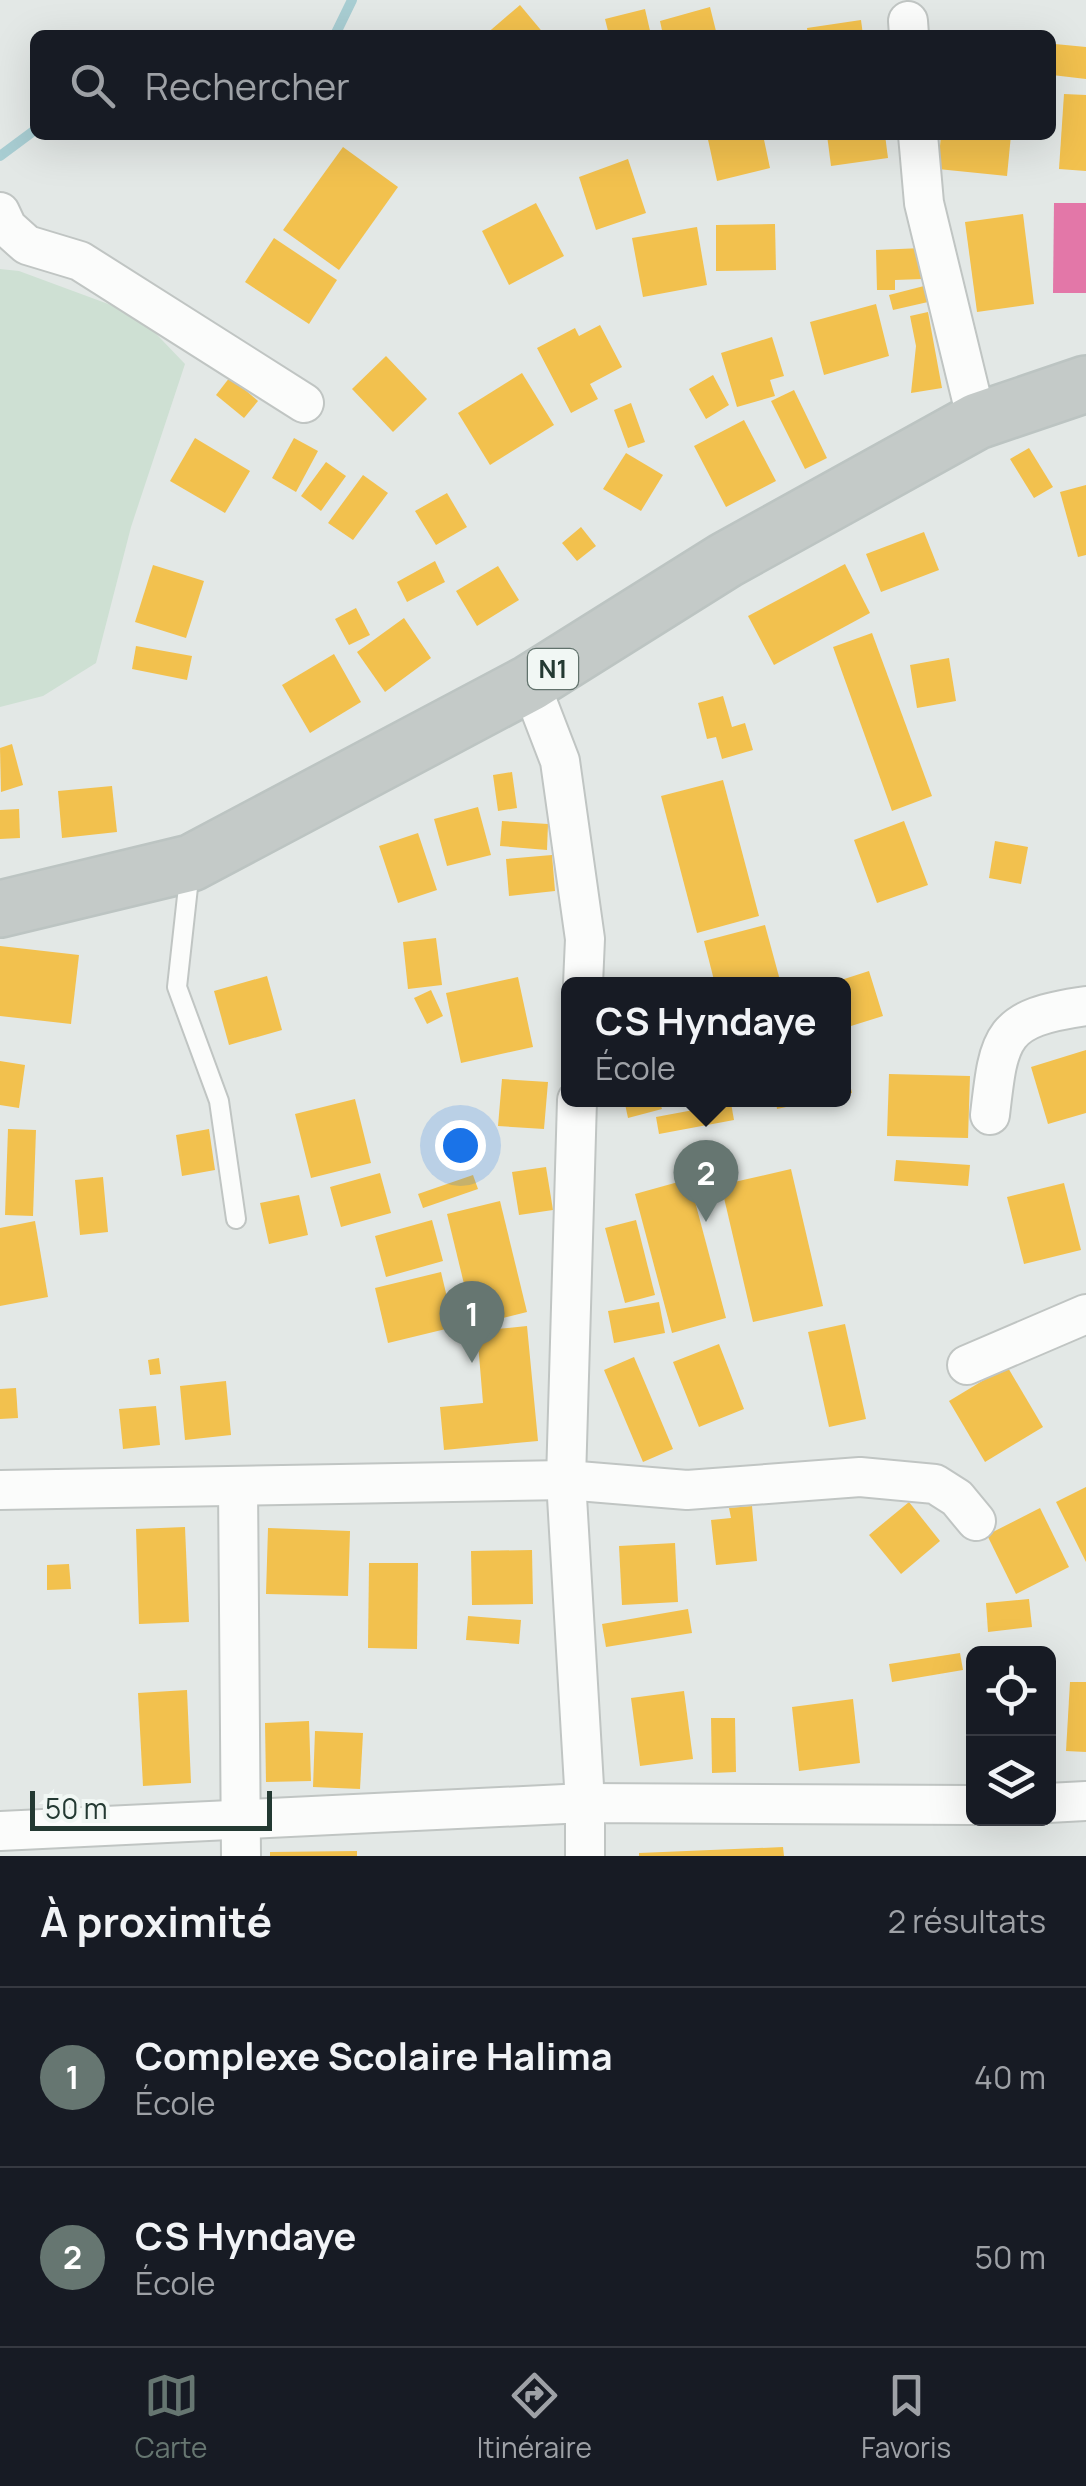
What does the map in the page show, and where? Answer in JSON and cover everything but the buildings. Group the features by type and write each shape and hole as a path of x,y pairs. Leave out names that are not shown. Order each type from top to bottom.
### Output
{"highway":[{"name":"N1","path":"0,908 191,863 530,684 726,560 976,420 1086,384"}],"street":[{"path":"918,140 924,204 976,420"},
{"path":"0,212 7,227 27,245 80,260 304,403"},
{"path":"530,684 560,761 585,939 583,977"},
{"path":"990,1116 996,1060 1012,1028 1046,1012 1086,1006"},
{"path":"577,1107 566,1480 585,1856"},
{"path":"967,1365 1086,1314"},
{"path":"0,1490 566,1480 687,1490 860,1477 936,1484 957,1498 976,1521"},
{"path":"238,1486 241,1838"},
{"path":"1056,1803 1086,1802"},
{"path":"0,1831 241,1838 585,1803 966,1805"}],"lane":[{"path":"191,863 177,987 219,1101 236,1219"}],"green space":[{"path":"0,269 19,271 138,315 185,364 131,527 96,663 43,696 0,707"}],"waterway":[{"path":"337,30 352,0"},
{"path":"0,156 30,134"}],"place":[{"name":"CS Hyndaye","path":"706,1222"},
{"name":"Complexe Scolaire Halima","path":"472,1363"}]}
